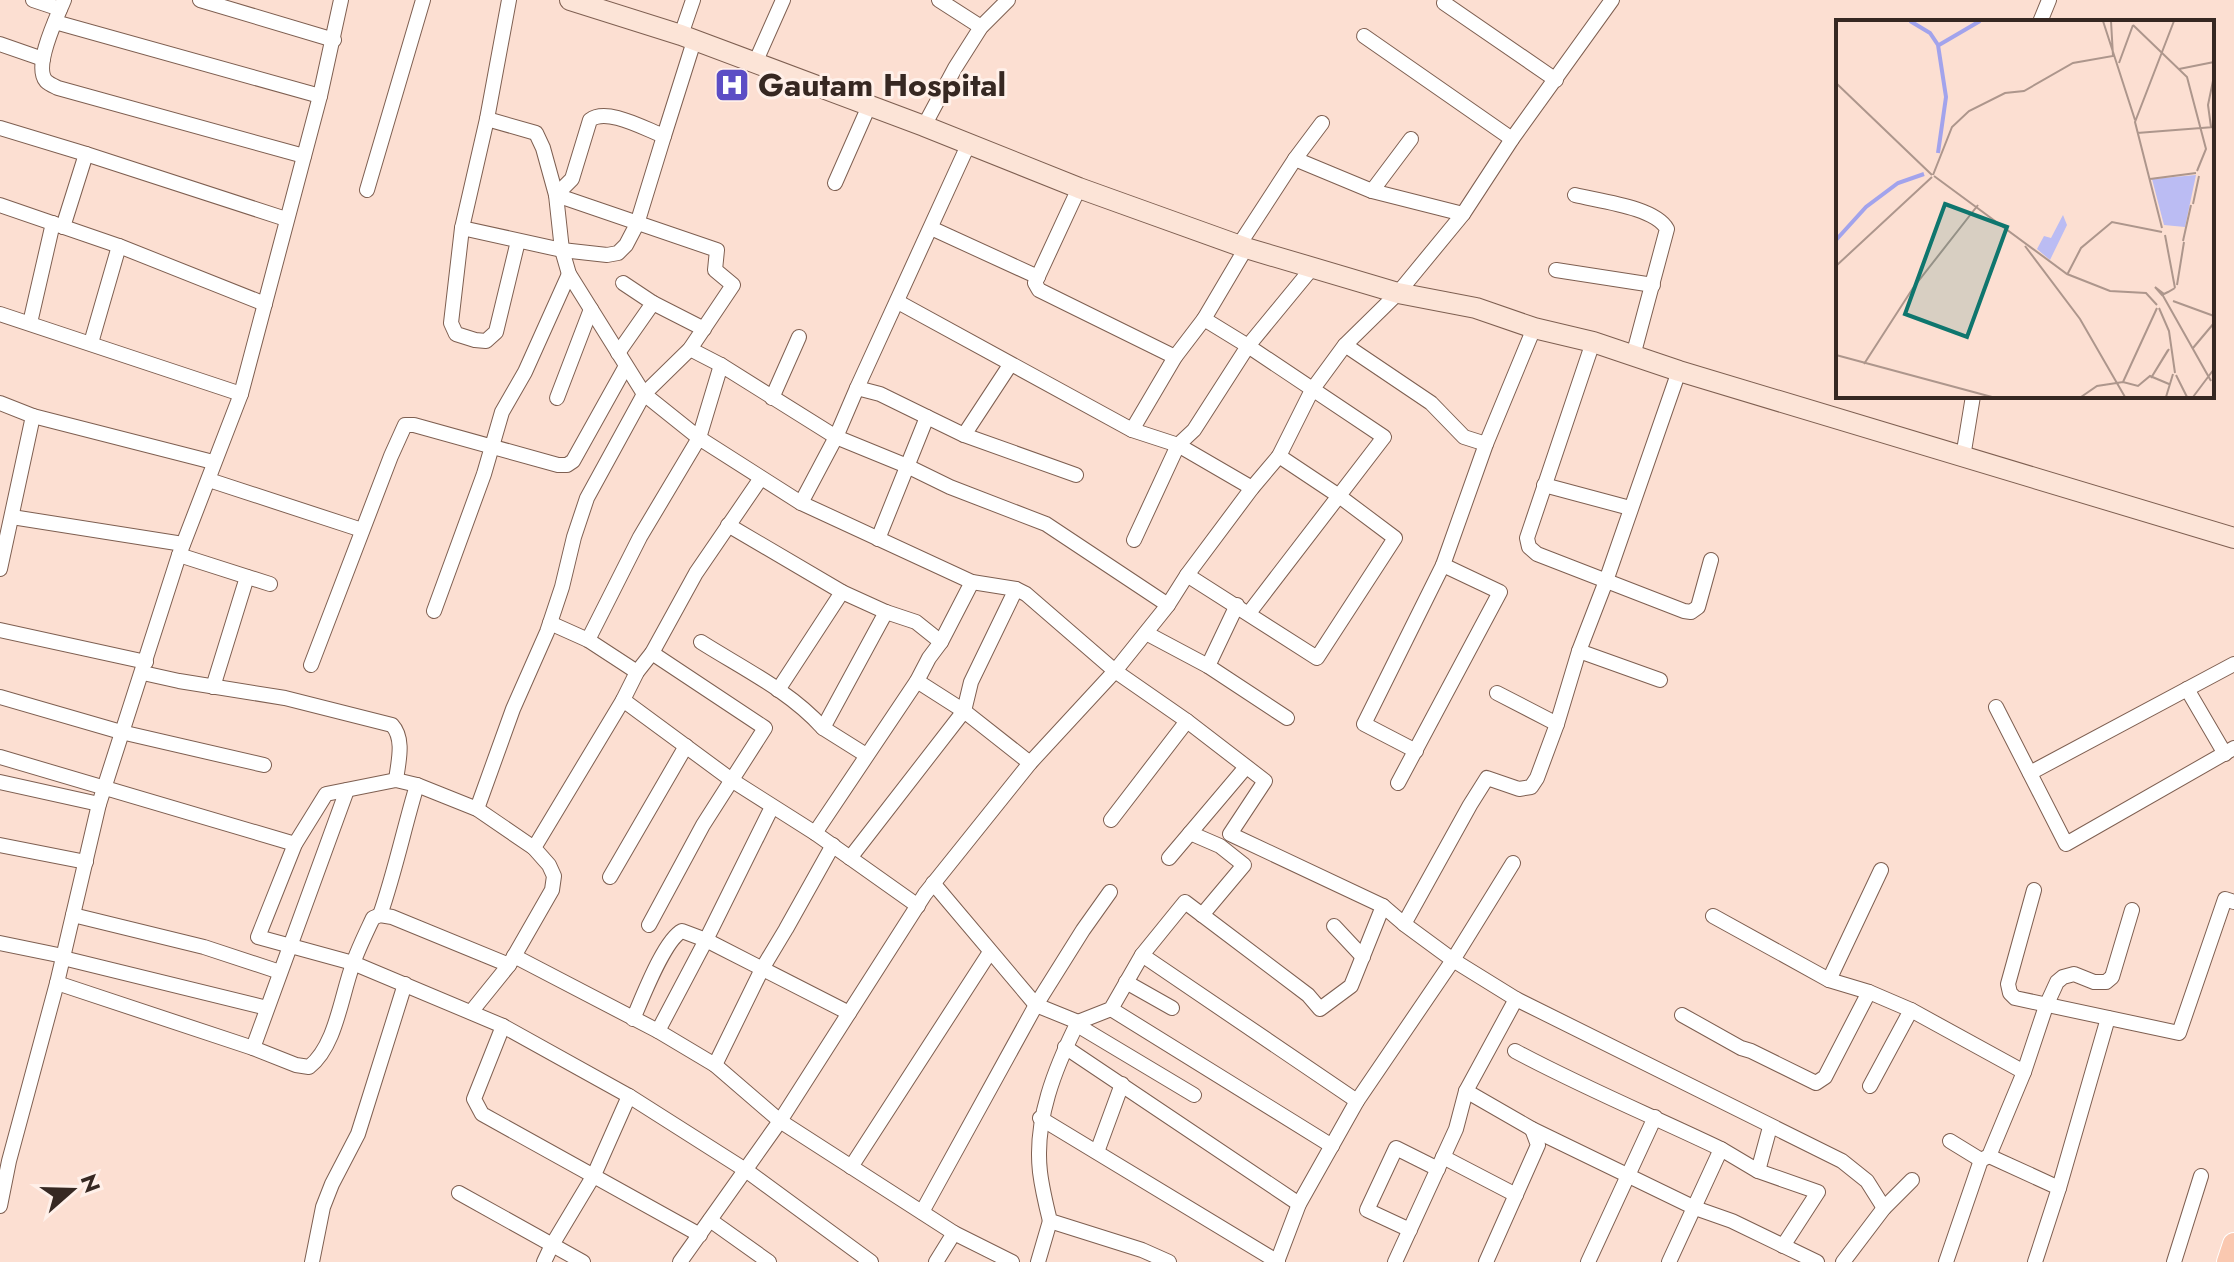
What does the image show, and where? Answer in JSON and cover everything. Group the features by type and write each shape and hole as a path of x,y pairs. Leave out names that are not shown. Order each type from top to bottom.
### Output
{"main road":[{"path":"2228,1262 2234,1244"}],"street":[{"path":"33,0 320,96"},
{"path":"200,0 334,40"},
{"path":"0,1206 5,1160 57,983 99,804 181,549 241,394 320,96 341,0"},
{"path":"367,190 423,0"},
{"path":"509,0 487,119 462,228 451,323 456,334 486,341 496,332 518,241"},
{"path":"570,0 591,4 687,38 1242,247 1398,293 1476,308 1534,328 1593,342 1679,371 2234,538"},
{"path":"462,228 562,250 607,255 618,253 637,224 664,136 693,0"},
{"path":"755,63 783,0"},
{"path":"939,0 981,27"},
{"path":"924,126 981,27 1008,0"},
{"path":"680,1262 747,1171 933,883 1030,763 1115,671 1168,605 1187,575 1279,456 1312,390 1345,345 1398,293 1463,214 1512,139 1612,0"},
{"path":"2041,20 2049,0"},
{"path":"1444,3 1556,80"},
{"path":"59,10 43,59 42,74 47,83 304,156"},
{"path":"1364,36 1512,139"},
{"path":"0,44 43,59"},
{"path":"835,183 869,106"},
{"path":"556,195 572,179 590,120 596,116 611,116 664,136"},
{"path":"487,119 536,133 556,195 562,250 569,274 644,394 699,438 801,503 972,582 1016,589 1026,594 1115,671 1265,781 1230,834 1383,906 1453,960 1516,999 1842,1161 1867,1181 1884,1208"},
{"path":"1132,430 1175,357 1204,319 1242,247 1295,159 1322,123"},
{"path":"0,128 286,219"},
{"path":"1372,191 1411,139"},
{"path":"801,503 836,437 969,143"},
{"path":"30,323 58,225 86,154"},
{"path":"1295,159 1372,191 1463,214"},
{"path":"1079,188 1035,283 1039,290 1175,357"},
{"path":"477,809 513,709 550,623 587,498 644,394 690,349 733,285 715,270 717,250 556,195"},
{"path":"1575,195 1650,213 1663,221 1667,229 1633,356"},
{"path":"0,205 119,246 265,304"},
{"path":"931,228 1038,277"},
{"path":"91,343 119,246"},
{"path":"1134,540 1178,445 1194,430 1248,346 1313,267"},
{"path":"1556,270 1653,285"},
{"path":"434,611 502,412 525,372 569,274"},
{"path":"623,283 653,303 704,329"},
{"path":"898,302 1132,430 1178,445 1252,488"},
{"path":"618,353 653,303"},
{"path":"557,398 591,309"},
{"path":"0,314 241,394"},
{"path":"1204,319 1384,437 1339,496 1243,609 1208,666"},
{"path":"1416,751 1364,724 1443,565 1486,444 1534,328"},
{"path":"772,398 799,337"},
{"path":"1593,342 1527,538 1529,547 1537,554 1691,612 1698,607 1711,560"},
{"path":"1345,345 1431,403 1464,437 1486,444"},
{"path":"690,349 836,437 950,487 1046,524 1168,605"},
{"path":"588,640 640,537 699,438 721,365"},
{"path":"964,435 1010,365"},
{"path":"311,665 405,425 567,465 573,461 626,366"},
{"path":"1404,924 1487,778 1519,789 1531,787 1537,778 1679,371"},
{"path":"857,388 880,394 964,435 1076,475"},
{"path":"1963,457 1973,398"},
{"path":"0,403 33,416 213,462"},
{"path":"0,569 33,416"},
{"path":"878,539 927,417"},
{"path":"1187,575 1317,658 1395,538 1279,456"},
{"path":"534,848 637,672 652,653 696,573 761,478"},
{"path":"209,480 362,530"},
{"path":"1544,485 1630,508"},
{"path":"12,517 181,549 270,584"},
{"path":"728,525 842,592 916,622 941,642"},
{"path":"1398,783 1500,592 1443,565"},
{"path":"213,687 247,577"},
{"path":"815,833 917,681 972,582"},
{"path":"850,858 964,711 971,682 1016,589"},
{"path":"778,690 842,592"},
{"path":"823,728 886,612"},
{"path":"550,623 588,640 637,672"},
{"path":"0,630 213,687 285,698 392,725 400,741 396,780"},
{"path":"1146,633 1208,666 1287,718"},
{"path":"701,642 778,690 823,728 866,755"},
{"path":"1579,651 1660,680"},
{"path":"649,925 703,825 765,728 652,653"},
{"path":"2030,773 2234,664"},
{"path":"917,681 964,711 1030,763"},
{"path":"1996,707 2066,844 2230,751 2187,689"},
{"path":"1497,693 1557,724"},
{"path":"0,697 121,732 264,765"},
{"path":"623,700 733,781 833,845 918,906"},
{"path":"1111,820 1187,721"},
{"path":"610,877 686,746"},
{"path":"0,757 295,844"},
{"path":"1169,858 1246,767"},
{"path":"471,1012 512,961 552,890 554,876 549,865 534,848 477,809 417,785 396,780 326,794 295,844 258,937 353,963 503,1026 629,1096 747,1171 871,1262"},
{"path":"0,782 99,804"},
{"path":"380,915 417,785"},
{"path":"253,1048 347,790"},
{"path":"658,1031 772,807"},
{"path":"1190,833 1220,846 1244,865 1202,915"},
{"path":"0,845 86,862"},
{"path":"715,1065 762,969 833,845"},
{"path":"1040,1118 1278,1262 1299,1204 1357,1101 1453,960 1513,863"},
{"path":"1829,980 1881,870"},
{"path":"933,883 1036,1005 1077,1024 1194,1095"},
{"path":"2034,890 2008,984 2015,998 2179,1033 2225,899 2234,902"},
{"path":"922,1212 1036,1005 1110,892"},
{"path":"1038,1262 1050,1221 1039,1170 1040,1118 1065,1047 1077,1024 1111,1009 1142,955 1185,902 1308,995 1320,1009 1351,986 1383,906"},
{"path":"1946,1262 1985,1158 2024,1072 2057,982 2074,974 2094,982 2106,982 2112,977 2132,910"},
{"path":"73,915 204,947 280,972"},
{"path":"57,983 309,1067 326,1047 353,963 373,918 380,915 392,917 512,961 658,1031 715,1065 780,1121 954,1233 1012,1262"},
{"path":"1713,916 1829,980 1869,992 1911,1010 2024,1072"},
{"path":"1334,926 1363,957"},
{"path":"633,1019 666,948 674,935 682,931 706,940 849,1013"},
{"path":"0,943 267,1008"},
{"path":"851,1167 990,952"},
{"path":"1142,955 1357,1101"},
{"path":"1126,982 1172,1008"},
{"path":"312,1262 323,1207 358,1134 405,984"},
{"path":"1682,1015 1741,1048 1816,1083 1825,1077 1869,992"},
{"path":"1395,1262 1456,1129 1466,1091 1516,999"},
{"path":"1111,1009 1332,1146"},
{"path":"1870,1086 1911,1010"},
{"path":"2035,1262 2092,1081 2108,1018"},
{"path":"503,1026 474,1099 482,1114 700,1235"},
{"path":"1065,1047 1299,1204"},
{"path":"1515,1051 1721,1149 1758,1171 1818,1192 1783,1246"},
{"path":"1097,1152 1122,1084"},
{"path":"1466,1091 1532,1129 1695,1208 1732,1221 1817,1262"},
{"path":"544,1262 594,1175 629,1096"},
{"path":"1588,1262 1655,1117"},
{"path":"1758,1171 1770,1127"},
{"path":"1486,1262 1538,1145 1532,1129"},
{"path":"1950,1141 2059,1188"},
{"path":"1410,1230 1367,1210 1396,1148 1441,1163 1516,1195"},
{"path":"1669,1262 1721,1149"},
{"path":"2174,1262 2201,1176"},
{"path":"1843,1262 1884,1208 1912,1180"},
{"path":"459,1193 583,1262"},
{"path":"710,1220 769,1262"},
{"path":"1050,1221 1138,1256 1169,1262"},
{"path":"936,1262 954,1233"}],"place":[{"name":"Gautam Hospital","path":"732,85"}]}
